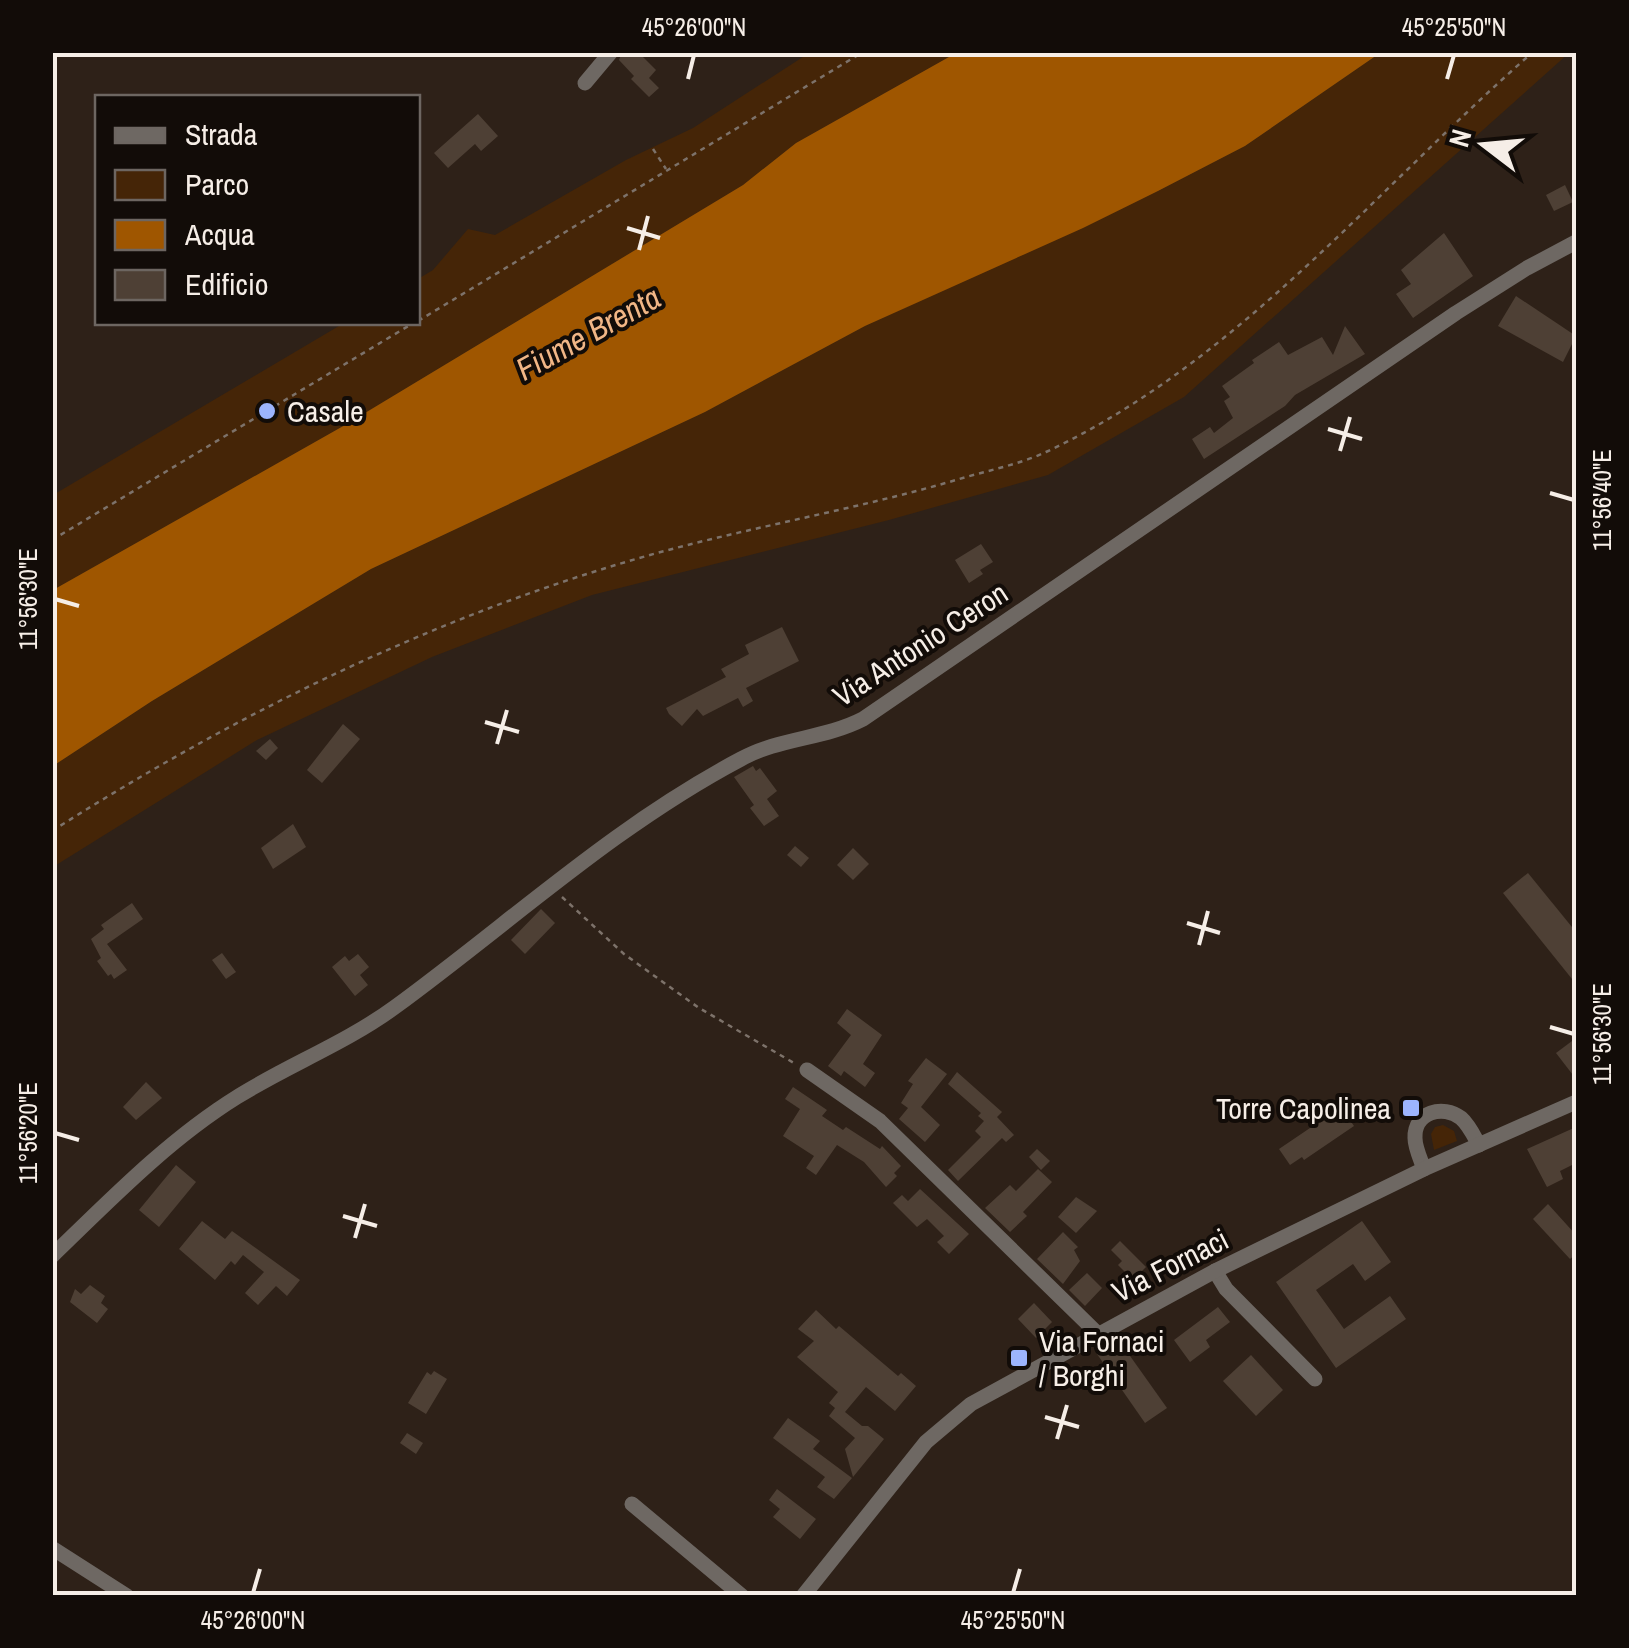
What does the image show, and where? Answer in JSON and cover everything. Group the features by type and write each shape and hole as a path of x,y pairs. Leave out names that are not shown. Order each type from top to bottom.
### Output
{"street":[{"path":"585,83 611,52"},
{"name":"Via Antonio Ceron","path":"52,1256 209,1116 374,1021 641,818 742,758 842,730 863,719 1456,313 1576,242"},
{"path":"807,1070 880,1121 1098,1333"},
{"name":"Via Fornaci","path":"802,1596 926,1442 970,1404 1215,1271 1576,1102"},
{"path":"1424,1170 1414,1140 1422,1118 1430,1112 1443,1110 1458,1115 1479,1145"},
{"path":"1215,1271 1226,1289 1315,1379"},
{"path":"632,1504 742,1596"},
{"path":"52,1548 127,1596"}],"path":[{"path":"420,320 863,52"},
{"path":"52,831 129,782 240,720 428,631 589,572 882,501 1042,454 1109,419 1174,378 1246,320 1533,52"},
{"path":"652,149 667,170"},
{"path":"52,540 411,325"},
{"path":"550,886 624,954 699,1008 807,1070"}],"green space":[{"path":"809,53 956,53 796,143 743,185 345,425 53,590 53,495 341,325 420,325 420,278 433,270 468,229 495,235 626,160 693,128"},
{"path":"1380,53 1569,53 1184,397 1048,475 889,520 592,595 432,657 257,740 53,867 53,766 152,701 371,569 705,412 865,326 1158,191 1245,146"},
{"path":"1443,1125 1454,1131 1457,1141 1434,1150 1431,1134 1435,1127"}],"water":[{"name":"Fiume Brenta","path":"956,53 1380,53 1245,146 1158,191 865,326 705,412 371,569 152,701 53,766 53,590 345,425 743,185 796,143"}],"building":[{"path":"622,52 638,52 656,70 649,78 659,88 649,97 619,60"},
{"path":"478,114 498,136 481,151 475,144 448,168 434,153"},
{"path":"1565,185 1573,202 1554,211 1546,195"},
{"path":"1444,233 1473,276 1413,318 1396,294 1411,284 1401,270"},
{"path":"1516,296 1576,336 1563,362 1498,326"},
{"path":"1345,326 1365,354 1295,395 1285,406 1204,459 1192,439 1210,427 1214,433 1233,418 1224,401 1230,397 1222,386 1279,342 1288,355 1322,337 1333,355"},
{"path":"981,544 993,562 969,583 955,560"},
{"path":"782,627 799,661 746,688 753,701 743,707 738,698 703,716 697,709 682,726 669,714 666,708 726,677 721,669 749,654 745,645"},
{"path":"343,724 360,739 322,783 307,770"},
{"path":"270,739 278,748 266,760 256,751"},
{"path":"753,766 756,771 760,768 777,791 767,799 779,816 764,826 734,777"},
{"path":"293,824 306,847 273,869 261,848"},
{"path":"795,846 809,858 801,867 787,855"},
{"path":"853,848 869,864 853,880 837,865"},
{"path":"1528,873 1576,932 1576,984 1503,893"},
{"path":"132,903 143,919 107,944 127,970 114,979 97,961 101,958 91,939 104,929 101,925"},
{"path":"541,909 555,923 525,954 511,940"},
{"path":"222,953 236,972 226,979 212,960"},
{"path":"358,954 369,967 360,975 368,985 355,996 332,967 345,956 349,961"},
{"path":"847,1009 882,1035 863,1064 875,1073 865,1087 844,1071 841,1076 828,1066 851,1035 837,1023"},
{"path":"1576,1038 1576,1079 1556,1053"},
{"path":"926,1058 947,1074 921,1107 940,1125 925,1142 899,1119 908,1108 901,1103 913,1084 908,1081"},
{"path":"957,1072 1002,1112 997,1117 1014,1135 1006,1142 1002,1138 958,1181 948,1170 981,1137 975,1131 984,1121 978,1116 981,1113 948,1084"},
{"path":"146,1082 162,1098 136,1120 123,1107"},
{"path":"793,1087 827,1110 822,1116 843,1130 846,1127 880,1149 882,1146 901,1166 894,1173 897,1176 886,1187 864,1162 837,1145 816,1175 806,1168 814,1156 783,1136 800,1109 785,1099"},
{"path":"1341,1107 1354,1126 1304,1160 1302,1157 1290,1165 1279,1149"},
{"path":"1576,1127 1576,1163 1560,1171 1563,1179 1547,1187 1527,1149"},
{"path":"1037,1149 1050,1161 1041,1170 1029,1157"},
{"path":"176,1165 196,1182 159,1227 139,1210"},
{"path":"1038,1169 1052,1182 1010,1232 985,1208 1010,1185 1016,1191"},
{"path":"920,1189 969,1234 949,1254 937,1242 944,1236 927,1219 917,1227 893,1203 902,1195 908,1201"},
{"path":"1076,1197 1097,1211 1076,1233 1058,1217"},
{"path":"1548,1204 1576,1235 1576,1254 1570,1259 1533,1219"},
{"path":"202,1221 225,1239 232,1231 300,1280 287,1296 276,1286 258,1305 245,1293 264,1272 243,1255 235,1265 231,1261 215,1280 179,1249"},
{"path":"1362,1221 1391,1262 1365,1281 1353,1264 1316,1290 1344,1329 1390,1296 1406,1319 1336,1368 1276,1282"},
{"path":"1063,1232 1078,1247 1074,1250 1080,1261 1063,1284 1037,1259"},
{"path":"1120,1241 1146,1267 1133,1280 1118,1265 1122,1261 1111,1250"},
{"path":"1087,1273 1102,1288 1085,1306 1069,1290"},
{"path":"90,1285 105,1296 101,1303 108,1309 97,1323 70,1302 75,1289 81,1294"},
{"path":"1034,1303 1052,1322 1036,1338 1018,1319"},
{"path":"1218,1307 1230,1322 1206,1340 1210,1347 1190,1362 1174,1340"},
{"path":"816,1310 836,1329 839,1326 898,1376 901,1373 916,1386 895,1411 866,1387 845,1412 884,1439 853,1477 845,1449 855,1438 829,1416 835,1408 829,1403 838,1392 797,1357 814,1341 798,1329"},
{"path":"1118,1339 1167,1408 1145,1423 1097,1354"},
{"path":"1251,1355 1283,1390 1256,1416 1223,1381"},
{"path":"434,1371 447,1379 426,1414 408,1403 427,1372 431,1375"},
{"path":"788,1418 820,1441 813,1449 852,1478 834,1499 817,1487 825,1477 773,1438"},
{"path":"407,1433 423,1443 416,1454 400,1443"},
{"path":"777,1489 816,1519 800,1539 773,1517 780,1509 769,1500"}],"place":[{"name":"Casale","path":"267,411"},
{"name":"Torre Capolinea","path":"1411,1108"},
{"name":"Via Fornaci / Borghi","path":"1019,1358"}]}
